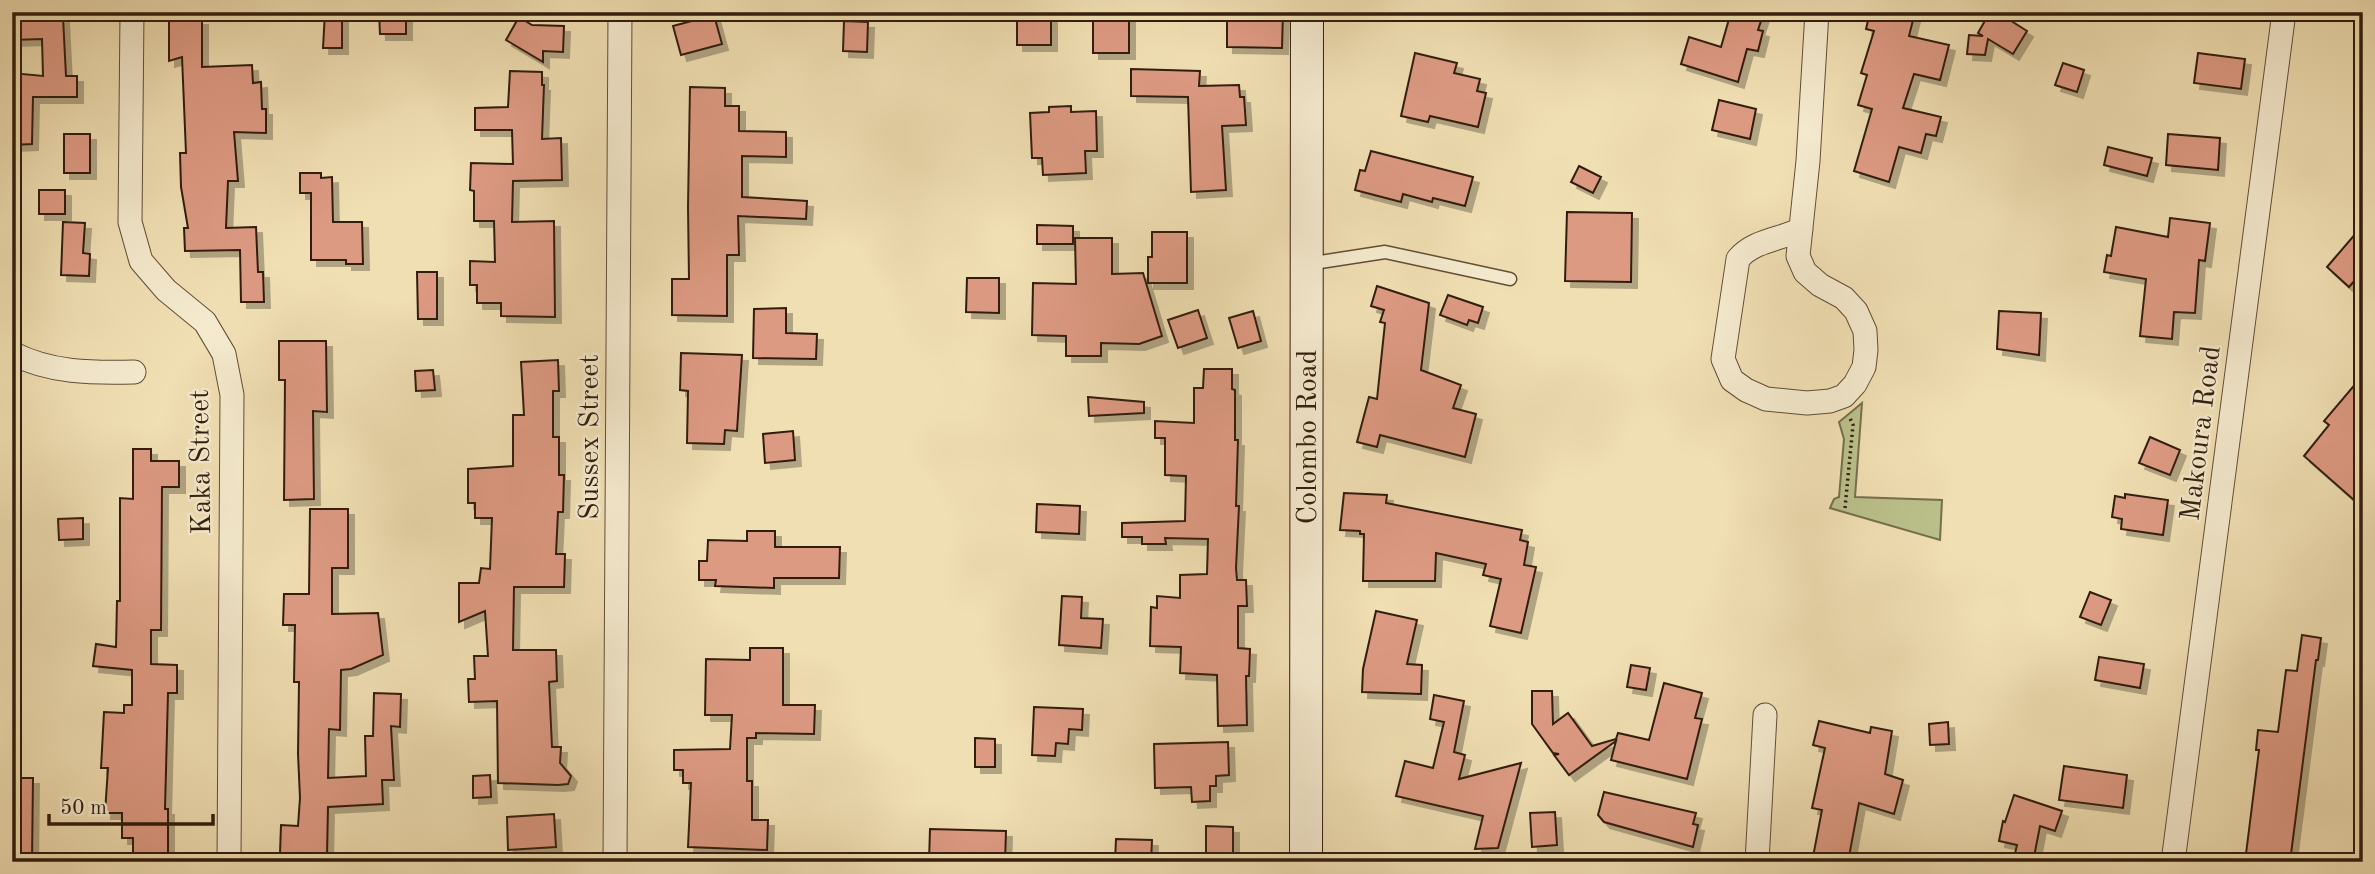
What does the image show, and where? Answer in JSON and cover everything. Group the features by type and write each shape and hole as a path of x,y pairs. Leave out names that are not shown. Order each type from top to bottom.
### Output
{"street":[{"name":"Kaka Street","path":"132,12 130,222 141,261 166,290 205,322 224,354 232,395 229,862"},
{"name":"Sussex Street","path":"615,862 620,12"},
{"name":"Colombo Road","path":"1306,862 1307,12"},
{"path":"1801,229 1748,247 1738,259 1723,359 1732,380 1766,399 1807,403 1830,401 1844,396 1855,384 1864,367 1867,350 1865,331 1856,311 1844,298 1820,285 1805,272 1798,256 1801,229 1808,161 1817,12"},
{"name":"Makoura Road","path":"2173,862 2284,12"},
{"path":"12,353 56,368 89,373 134,372"},
{"path":"1757,862 1765,715"}],"lane":[{"path":"1306,264 1385,252 1510,279"}],"path":[{"path":"1844,396 1853,425 1845,508"}],"green space":[{"path":"1862,403 1855,497 1942,500 1940,540 1830,508 1834,499 1839,497 1844,439 1839,422"}],"building":[{"path":"325,12 342,12 342,48 323,48"},
{"path":"379,12 406,12 406,34 380,34"},
{"path":"1017,12 1051,12 1051,45 1017,45"},
{"path":"1093,12 1129,12 1129,53 1093,53"},
{"path":"1227,12 1283,12 1282,48 1227,47"},
{"path":"1731,12 1764,12 1758,30 1763,31 1758,51 1747,49 1738,82 1681,64 1689,37 1721,47"},
{"path":"1870,12 1915,12 1909,36 1949,45 1940,80 1914,74 1903,108 1941,117 1936,136 1926,134 1921,153 1899,147 1889,182 1854,171 1872,109 1858,105 1867,75 1861,73 1874,31 1866,29"},
{"path":"1990,12 1997,12 2027,31 2013,54 1988,39 1985,55 1967,54 1969,35 1983,36 1978,33"},
{"path":"714,15 722,44 681,55 673,26"},
{"path":"63,17 66,76 77,76 77,97 33,97 32,144 12,145 12,73 43,76 42,39 12,40 12,20"},
{"path":"519,17 532,25 564,26 563,52 543,51 543,62 506,40"},
{"path":"169,19 202,19 202,67 252,65 253,83 261,82 262,109 266,109 266,133 234,132 238,181 228,181 226,228 256,227 258,272 263,272 264,302 241,302 240,250 185,251 184,228 188,228 181,187 180,153 186,153 182,57 169,61"},
{"path":"844,21 868,22 867,52 843,51"},
{"path":"1415,53 1457,63 1454,73 1480,79 1477,91 1486,93 1478,127 1430,116 1428,122 1401,116"},
{"path":"2198,53 2245,59 2241,89 2194,83"},
{"path":"2063,63 2084,70 2077,92 2055,85"},
{"path":"1131,69 1200,71 1199,86 1239,85 1240,97 1244,97 1246,125 1222,126 1226,190 1191,192 1188,97 1131,96"},
{"path":"510,71 542,72 542,139 561,138 562,180 513,181 512,222 554,221 555,317 501,316 501,303 477,303 477,285 470,285 470,261 495,262 494,221 474,221 474,191 470,190 471,163 513,164 512,130 475,130 475,108 508,107"},
{"path":"690,87 725,88 725,106 739,106 739,131 786,132 786,157 742,156 742,197 807,201 806,219 738,216 739,255 727,255 727,316 672,315 672,279 689,279"},
{"path":"1719,100 1756,109 1750,139 1712,130"},
{"path":"1071,106 1071,112 1096,111 1097,151 1085,151 1086,173 1043,175 1042,158 1032,158 1030,113 1049,112 1049,107"},
{"path":"64,134 90,134 90,173 64,173"},
{"path":"2168,134 2220,138 2218,170 2166,165"},
{"path":"2108,147 2152,158 2147,176 2104,165"},
{"path":"1371,151 1473,177 1465,206 1433,198 1432,202 1403,194 1401,202 1355,190 1360,170 1365,171"},
{"path":"1579,166 1601,177 1593,193 1571,182"},
{"path":"300,173 321,173 321,178 332,177 333,222 362,222 363,264 346,264 346,260 311,260 311,193 300,193"},
{"path":"39,190 65,190 65,214 39,214"},
{"path":"1567,212 1632,213 1631,282 1565,281"},
{"path":"2170,218 2210,223 2205,261 2199,260 2195,313 2174,312 2172,339 2140,336 2146,279 2104,272 2107,255 2111,256 2116,227 2168,237"},
{"path":"63,222 85,223 83,253 90,254 89,276 61,275"},
{"path":"1037,225 1073,226 1073,244 1037,244"},
{"path":"2363,225 2363,271 2349,287 2327,267"},
{"path":"1152,232 1187,232 1187,283 1148,283"},
{"path":"1075,238 1112,238 1112,274 1143,273 1162,336 1139,344 1101,343 1101,356 1066,356 1066,336 1032,335 1033,283 1076,284"},
{"path":"417,272 437,272 437,319 418,319"},
{"path":"967,278 999,278 999,313 966,312"},
{"path":"1377,286 1429,303 1421,370 1461,385 1453,408 1476,414 1465,457 1380,435 1377,447 1357,442 1369,397 1377,399 1385,323 1380,322 1384,310 1371,306"},
{"path":"1448,295 1483,307 1478,323 1469,320 1467,325 1440,315"},
{"path":"786,308 786,333 817,334 816,359 753,358 754,309"},
{"path":"1198,310 1207,338 1178,348 1168,320"},
{"path":"1253,311 1261,341 1238,348 1229,318"},
{"path":"1999,311 2041,313 2039,355 1997,349"},
{"path":"279,341 326,341 327,412 313,411 314,499 284,500 285,380 279,380"},
{"path":"681,353 742,355 737,431 725,430 724,444 687,443 688,391 680,390"},
{"path":"558,360 559,391 553,391 553,437 559,437 559,475 564,475 563,512 558,512 556,554 565,554 564,587 514,587 513,650 556,650 557,681 549,682 552,747 561,747 560,763 571,776 568,784 558,785 498,783 497,701 469,702 468,679 475,679 474,656 488,656 485,611 459,622 459,583 479,583 481,568 490,569 492,518 475,518 475,503 468,503 468,469 513,466 513,415 524,415 521,362"},
{"path":"1204,369 1232,369 1232,389 1235,390 1235,440 1238,440 1236,506 1239,506 1236,568 1237,580 1246,580 1247,606 1238,606 1238,648 1250,649 1249,676 1246,676 1247,725 1218,726 1217,675 1180,673 1181,647 1150,646 1151,607 1157,608 1157,596 1180,598 1180,575 1207,574 1208,539 1165,538 1166,544 1142,544 1142,537 1122,537 1122,523 1185,521 1186,476 1165,475 1165,438 1155,438 1155,421 1194,423 1194,388 1203,388"},
{"path":"433,370 435,390 416,391 415,371"},
{"path":"2363,375 2363,508 2304,456 2329,425 2324,421"},
{"path":"1088,397 1144,402 1144,413 1089,416"},
{"path":"793,431 795,460 765,463 763,434"},
{"path":"2150,437 2180,450 2170,475 2139,463"},
{"path":"133,449 151,449 151,461 179,461 179,487 162,487 161,630 151,630 151,664 177,665 177,693 168,693 165,809 168,809 168,862 133,862 133,838 122,838 122,813 105,813 108,768 101,768 104,712 124,713 124,705 132,705 132,670 93,666 96,644 116,647 117,601 120,601 120,498 133,499"},
{"path":"1344,493 1387,495 1386,503 1522,530 1520,540 1528,542 1524,565 1536,567 1521,633 1490,626 1501,579 1483,575 1486,564 1436,553 1435,581 1363,581 1364,534 1360,534 1360,531 1340,530"},
{"path":"2125,494 2168,500 2163,535 2121,529 2122,519 2112,517 2115,496 2125,498"},
{"path":"1037,504 1080,506 1079,534 1036,532"},
{"path":"310,509 348,509 348,568 332,568 332,614 378,613 383,655 351,669 341,670 340,730 329,729 328,778 366,776 365,736 373,736 374,693 401,694 400,727 391,726 394,780 382,780 383,804 328,807 327,856 280,854 281,825 298,826 300,798 299,682 294,682 295,625 283,625 284,594 309,594"},
{"path":"83,518 83,539 59,540 58,519"},
{"path":"747,531 775,531 775,547 840,547 839,578 774,578 774,588 715,586 716,580 699,580 699,561 707,561 708,540 747,541"},
{"path":"2090,592 2111,600 2101,625 2080,617"},
{"path":"1062,596 1082,597 1081,618 1103,619 1101,648 1059,645"},
{"path":"1376,611 1417,620 1407,664 1422,665 1421,694 1362,692 1363,669"},
{"path":"2302,635 2321,638 2290,862 2245,862 2259,750 2256,750 2258,730 2278,732 2286,670 2297,671"},
{"path":"750,648 783,648 783,705 815,705 814,734 756,733 756,738 747,738 747,781 752,781 752,820 768,820 767,850 688,847 691,783 683,783 683,770 674,770 674,750 730,749 732,715 705,715 706,659 750,660"},
{"path":"2099,657 2144,664 2140,688 2095,680"},
{"path":"1631,665 1650,668 1646,690 1627,687"},
{"path":"1664,683 1702,693 1695,718 1702,719 1687,779 1611,760 1616,741 1569,775 1554,755 1559,754 1553,753 1532,724 1532,691 1552,691 1553,724 1568,713 1592,746 1616,739 1618,733 1649,740"},
{"path":"1434,695 1464,701 1454,752 1465,755 1459,779 1521,763 1498,848 1475,849 1483,816 1396,796 1405,761 1433,768 1444,722 1430,719"},
{"path":"1034,707 1083,709 1082,730 1069,729 1068,744 1056,743 1055,756 1032,755"},
{"path":"1819,721 1870,733 1871,727 1892,731 1885,774 1903,780 1894,814 1859,803 1848,862 1812,862 1822,810 1812,808 1825,748 1813,745"},
{"path":"1948,722 1949,744 1930,745 1929,724"},
{"path":"975,738 995,739 995,767 975,767"},
{"path":"1228,742 1229,775 1216,776 1216,786 1210,786 1210,801 1192,802 1191,787 1155,788 1154,744"},
{"path":"2064,766 2127,775 2123,808 2059,800"},
{"path":"490,775 491,797 473,798 473,776"},
{"path":"12,778 33,778 32,862 12,862"},
{"path":"1604,792 1696,813 1693,824 1698,825 1693,847 1604,822 1598,815"},
{"path":"2014,795 2062,811 2055,831 2040,826 2033,862 2013,862 2017,845 1999,841 2003,821 2005,822"},
{"path":"1555,812 1557,845 1532,847 1530,813"},
{"path":"554,814 556,847 508,850 507,817"},
{"path":"1206,826 1233,827 1233,862 1206,862"},
{"path":"930,829 1006,831 1005,862 929,862"},
{"path":"1116,839 1152,840 1151,862 1115,862"}]}
